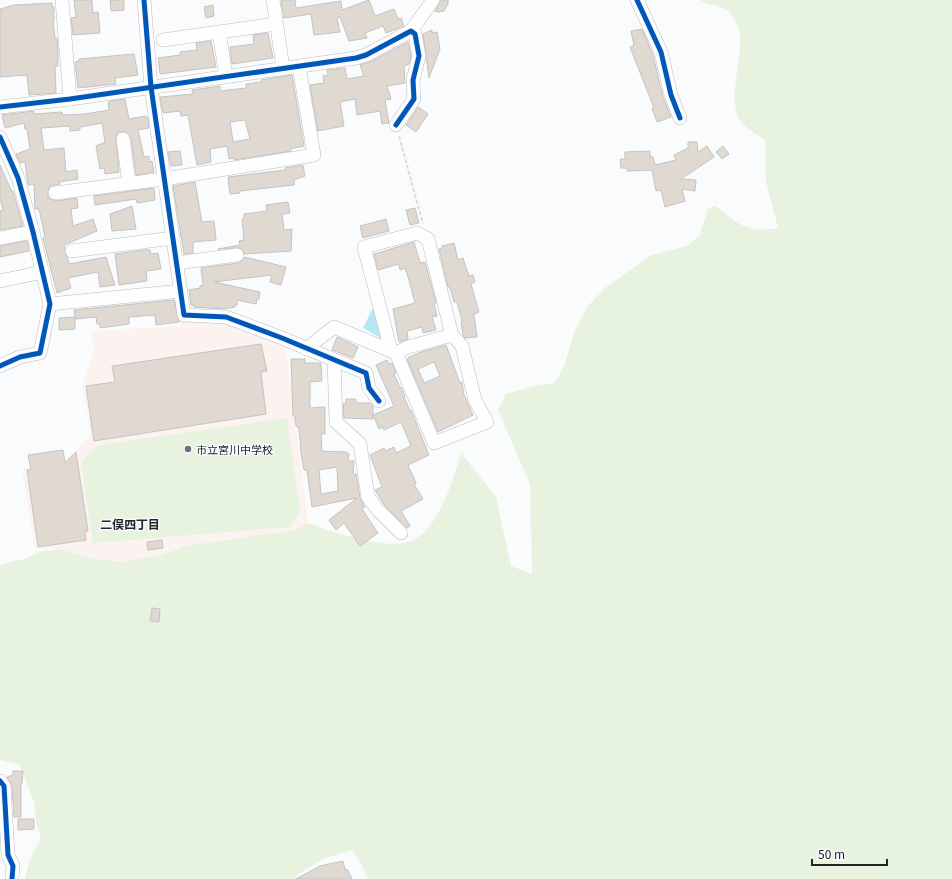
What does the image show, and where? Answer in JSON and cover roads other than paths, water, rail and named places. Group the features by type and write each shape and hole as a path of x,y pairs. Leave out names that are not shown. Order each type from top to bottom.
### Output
{"street":[{"path":"62,0 70,99"},
{"path":"144,0 151,87 184,315 226,317 366,373 369,388 379,401"},
{"path":"273,0 283,68"},
{"path":"0,107 70,99 356,58 411,31 433,0"},
{"path":"638,0 660,52 680,118"},
{"path":"163,40 276,24"},
{"path":"396,125 414,99 413,80 419,56 414,34 411,31"},
{"path":"218,32 226,76"},
{"path":"55,193 164,179 314,155 299,66"},
{"path":"0,137 18,178 33,232 50,304 40,353 20,357 0,366"},
{"path":"123,139 129,183"},
{"path":"0,238 33,232"},
{"path":"417,233 428,239 452,335 462,346 475,400 486,422 434,443 393,352 364,247 417,233"},
{"path":"72,251 173,238"},
{"path":"176,264 237,255"},
{"path":"0,281 43,272"},
{"path":"50,304 181,291"},
{"path":"306,349 334,327 393,352 452,335"},
{"path":"334,360 336,422 360,444 368,496 377,509 401,533"},
{"path":"0,781 4,786 4,859 13,866 12,879"}],"water":[{"path":"374,306 382,339 363,328"}],"place":[{"name":"市立宮川中学校","path":"188,449"}],"district":[{"name":"二俣四丁目","path":"130,523"}]}
